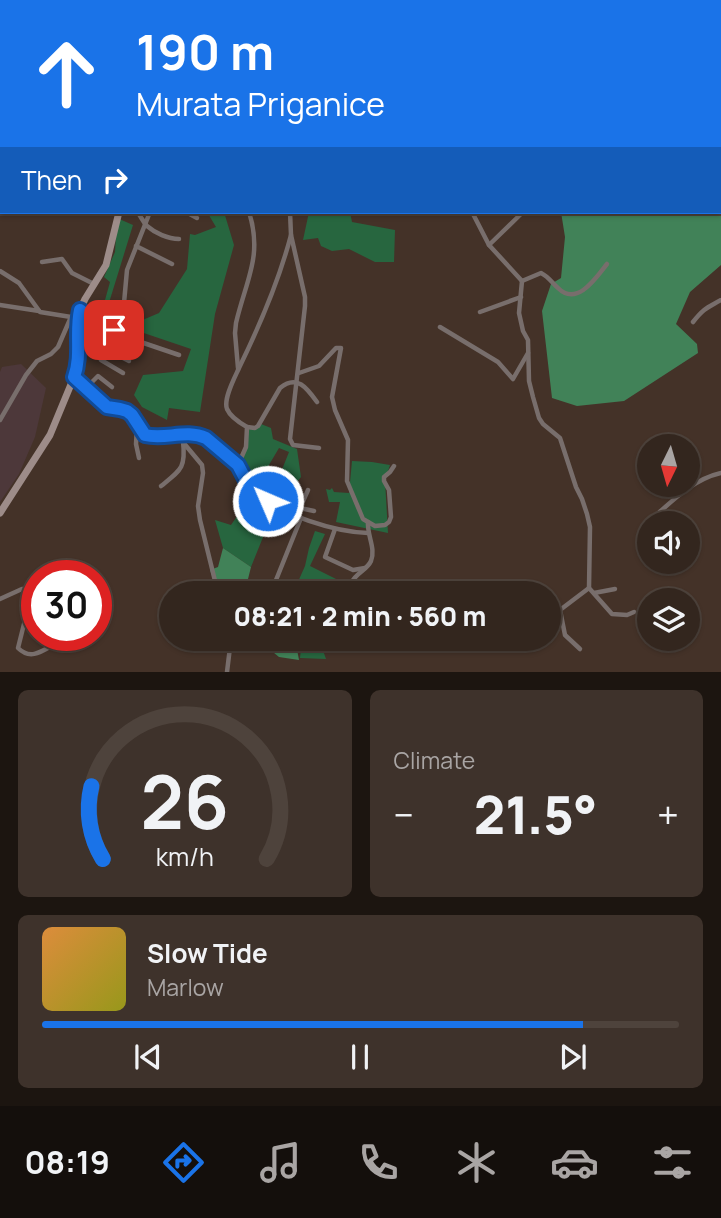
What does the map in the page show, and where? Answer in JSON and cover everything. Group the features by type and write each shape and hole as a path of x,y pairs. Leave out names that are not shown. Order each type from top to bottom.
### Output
{"street":[{"path":"0,513 50,435 78,367 77,325 94,284 106,265 119,214"},
{"path":"138,214 146,225 170,239 179,239"},
{"path":"124,303 125,275 149,214"},
{"path":"190,214 197,218"},
{"path":"238,369 236,323 255,252 255,230 250,214"},
{"path":"290,214 291,234 305,306 291,444 319,448"},
{"path":"473,214 489,245 523,281"},
{"path":"489,245 521,214"},
{"path":"291,234 280,273 233,381 226,406 233,416 247,427 255,428 281,386 297,382 302,384 317,402"},
{"path":"136,246 172,264"},
{"path":"42,262 62,259 72,273 94,284"},
{"path":"523,281 541,273 548,276 564,293 577,293 590,285 607,264"},
{"path":"0,271 19,283 40,312"},
{"path":"523,281 519,313 528,340 529,381 539,418 560,438 587,514 590,527 589,588 611,614 627,615 634,612"},
{"path":"480,312 521,297"},
{"path":"693,322 702,310 721,300"},
{"path":"0,305 71,317 82,312"},
{"path":"82,312 131,340 179,355"},
{"path":"0,420 37,361 51,354 58,346 71,317"},
{"path":"440,327 498,362 513,379 529,353"},
{"path":"77,334 129,361"},
{"path":"87,340 95,346 101,360 123,373"},
{"path":"299,373 319,366 337,348 341,348 332,400 348,440 348,484 363,519 375,526 385,525 391,517 390,498 384,477 394,466"},
{"path":"88,389 98,376 113,387"},
{"path":"74,377 107,407 127,411 132,415 145,435 200,435 206,438 238,465 257,494 281,508 335,529 368,533"},
{"path":"137,425 136,444 139,458"},
{"path":"238,465 246,447 247,427"},
{"path":"177,434 202,466 198,506 215,581"},
{"path":"161,486 181,470 184,458 183,441"},
{"path":"661,511 703,478 721,473"},
{"path":"300,508 308,490"},
{"path":"281,508 314,511"},
{"path":"276,581 301,518"},
{"path":"352,581 371,560 372,545 368,523"},
{"path":"335,529 325,557 354,570 366,568"},
{"path":"580,649 565,635 560,610 589,588"},
{"path":"0,599 21,589"},
{"path":"594,593 615,589"},
{"path":"21,633 18,648 22,652 29,655 42,651"},
{"path":"227,672 230,651"}],"shaded area":[{"path":"21,364 46,388 35,437 19,474 0,502 0,372 2,367"}],"green space":[{"path":"208,214 225,214 234,245 215,314 200,412 169,408 167,420 142,407 134,395 143,375 183,371 191,349 126,327 159,313 187,269 190,234 195,235 216,227"},
{"path":"309,214 350,214 352,222 395,230 394,262 375,262 349,249 332,251 321,246 318,238 303,240"},
{"path":"561,214 721,214 721,265 690,292 676,324 697,344 698,353 624,401 577,406 552,398 542,311 551,284 561,278 565,237"},
{"path":"117,218 133,225 104,319 97,313 105,300 110,282 104,277 115,252"},
{"path":"261,424 271,428 273,439 297,449 301,477 288,494 281,491 284,479 279,477 289,452 279,448 256,487 239,463 246,447 246,431"},
{"path":"352,461 390,465 385,480 388,533 336,522 340,502 329,502 326,489 349,493"},
{"path":"264,504 274,510 251,567 223,548 215,520 231,525 244,506 255,515"},
{"path":"315,531 325,534 310,566 340,581 298,581"},
{"path":"223,548 251,567 248,579 251,581 214,581 210,570 218,567"},
{"path":"272,651 297,651 299,660 279,657"},
{"path":"301,651 323,651 326,659 300,658"}],"route":[{"path":"114,330 80,310 77,325 78,367 74,377 107,407 127,411 132,415 145,435 200,435 213,442 238,465 257,494 268,501"}]}
